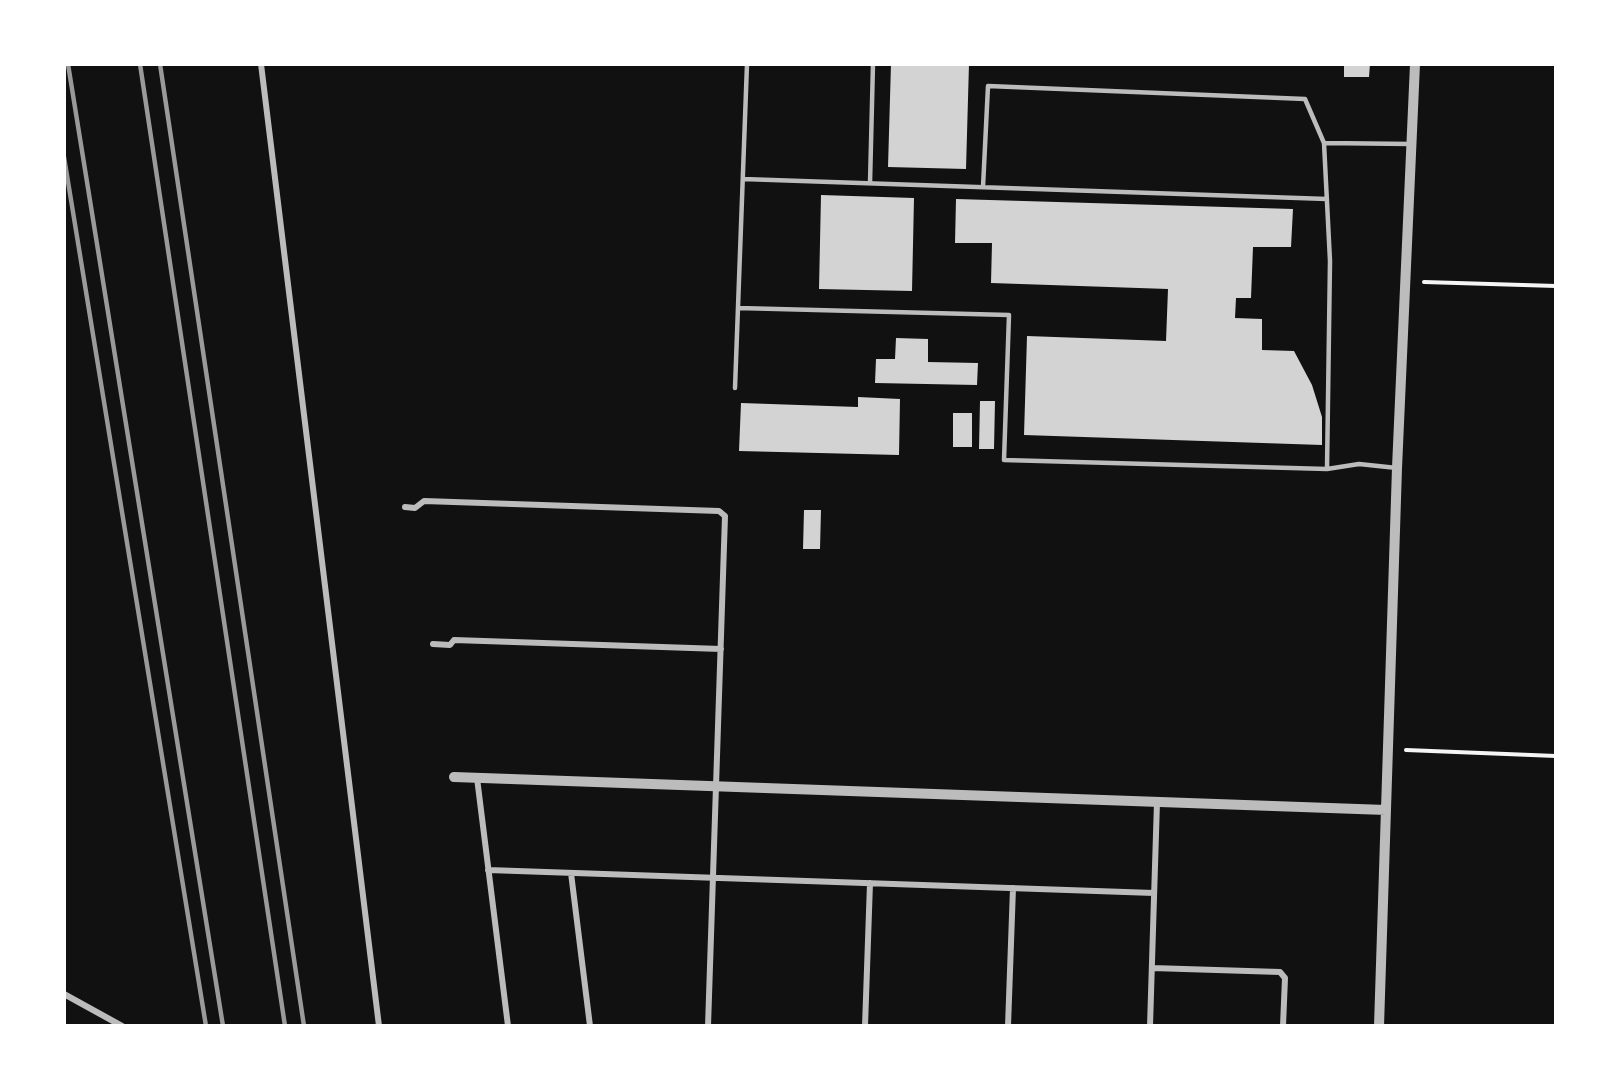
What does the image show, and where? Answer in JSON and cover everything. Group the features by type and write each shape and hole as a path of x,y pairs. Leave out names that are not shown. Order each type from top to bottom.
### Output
{"street":[{"path":"261,64 379,1026"},
{"path":"1379,1026 1397,468 1415,64"},
{"path":"405,507 415,508 424,501 719,511 725,516 708,1026"},
{"path":"433,644 450,645 454,640 721,649"},
{"path":"454,777 1386,810"},
{"path":"477,778 508,1026"},
{"path":"1150,1026 1157,802"},
{"path":"488,870 1154,893"},
{"path":"571,873 590,1026"},
{"path":"865,1026 870,883"},
{"path":"1008,1026 1013,888"},
{"path":"1152,968 1280,972 1285,978 1284,1026"},
{"path":"64,994 122,1026"}],"lane":[{"path":"735,388 747,64"},
{"path":"870,183 873,64"},
{"path":"983,187 988,86 1305,99 1324,142 1330,261 1327,469"},
{"path":"1324,142 1411,144"},
{"path":"743,178 1327,199"},
{"path":"738,308 1009,315 1004,460 1327,469 1359,464 1397,468"}],"path":[{"path":"1405,282 1556,286"},
{"path":"1388,749 1556,756"}],"building":[{"path":"891,64 969,64 966,169 888,167"},
{"path":"1344,64 1370,64 1369,77 1344,77"},
{"path":"821,195 914,198 912,291 819,289"},
{"path":"956,199 1293,209 1291,247 1253,247 1251,298 1236,298 1235,318 1262,319 1262,350 1294,351 1312,385 1322,417 1322,445 1024,435 1027,336 1166,341 1168,289 991,283 992,243 955,243"},
{"path":"896,338 928,339 928,362 978,363 977,385 875,383 876,359 895,359"},
{"path":"858,397 900,399 899,455 739,451 741,403 858,407"},
{"path":"980,401 995,401 994,449 979,449"},
{"path":"953,413 972,413 972,447 953,447"},
{"path":"804,510 821,510 820,549 803,549"}],"railway":[{"path":"68,64 223,1026"},
{"path":"140,64 285,1026"},
{"path":"160,64 304,1026"},
{"path":"64,157 206,1026"}]}
